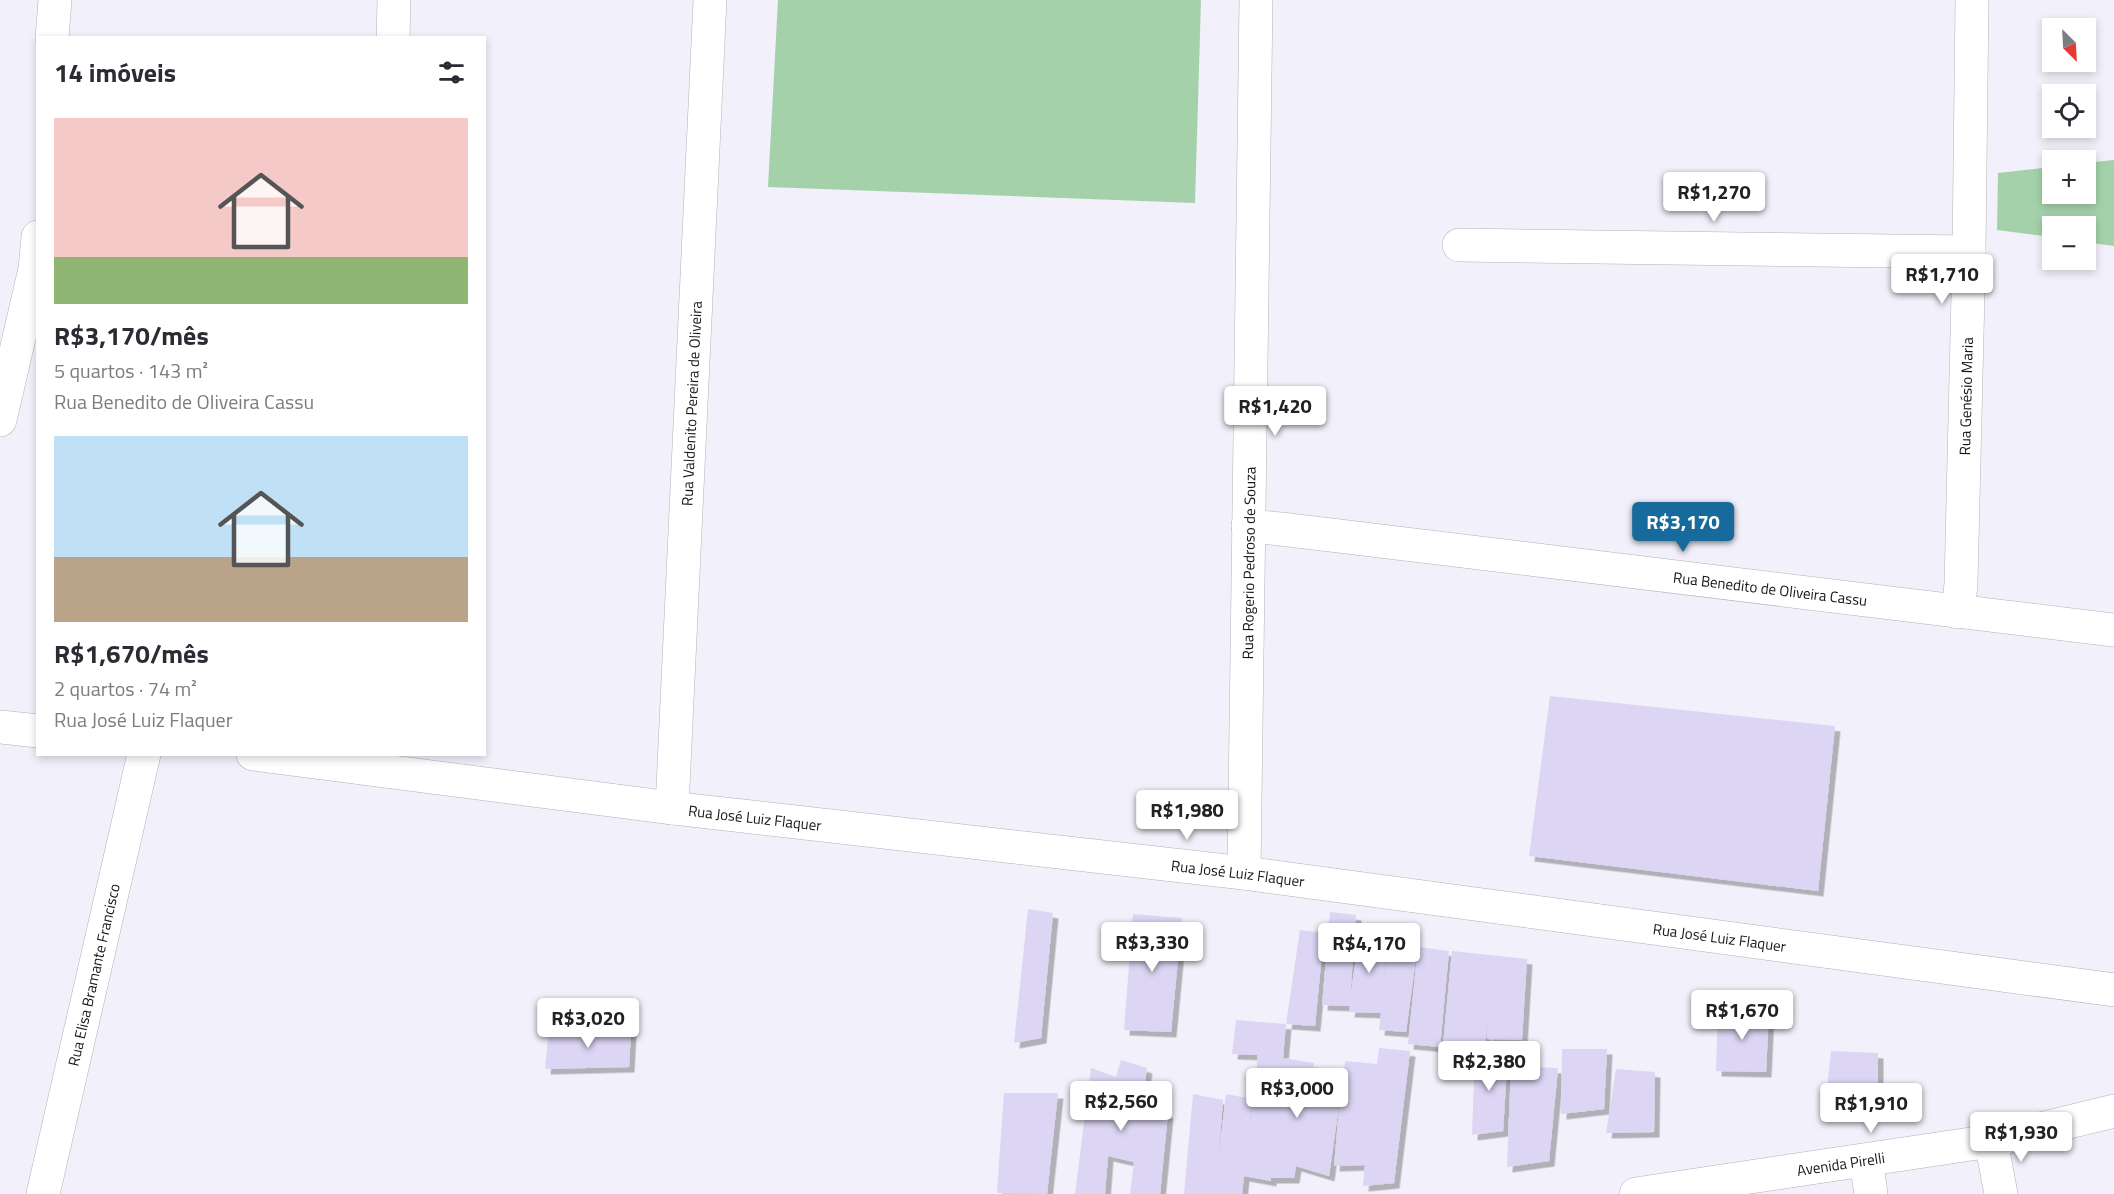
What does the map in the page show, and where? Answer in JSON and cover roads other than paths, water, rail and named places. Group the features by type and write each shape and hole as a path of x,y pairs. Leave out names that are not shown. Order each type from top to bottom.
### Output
{"street":[{"path":"52,36 55,0"},
{"path":"393,36 394,0"},
{"name":"Rua Valdenito Pereira de Oliveira","path":"672,808 710,0"},
{"name":"Rua Rogerio Pedroso de Souza","path":"1244,873 1256,0"},
{"name":"Rua Genésio Maria","path":"1958,612 1961,584 1969,252 1972,0"},
{"path":"1459,245 1969,252"},
{"path":"0,420 36,258"},
{"name":"Rua Benedito de Oliveira Cassu","path":"1248,526 2114,630"},
{"path":"0,727 36,731"},
{"name":"Rua Elisa Bramante Francisco","path":"43,1194 144,756"},
{"name":"Rua José Luiz Flaquer","path":"292,756 672,808 1244,873 2114,990"},
{"name":"Avenida Pirelli","path":"1636,1194 1991,1141 2114,1111"},
{"path":"1991,1141 2001,1194"},
{"path":"1866,1160 1870,1194"}]}
